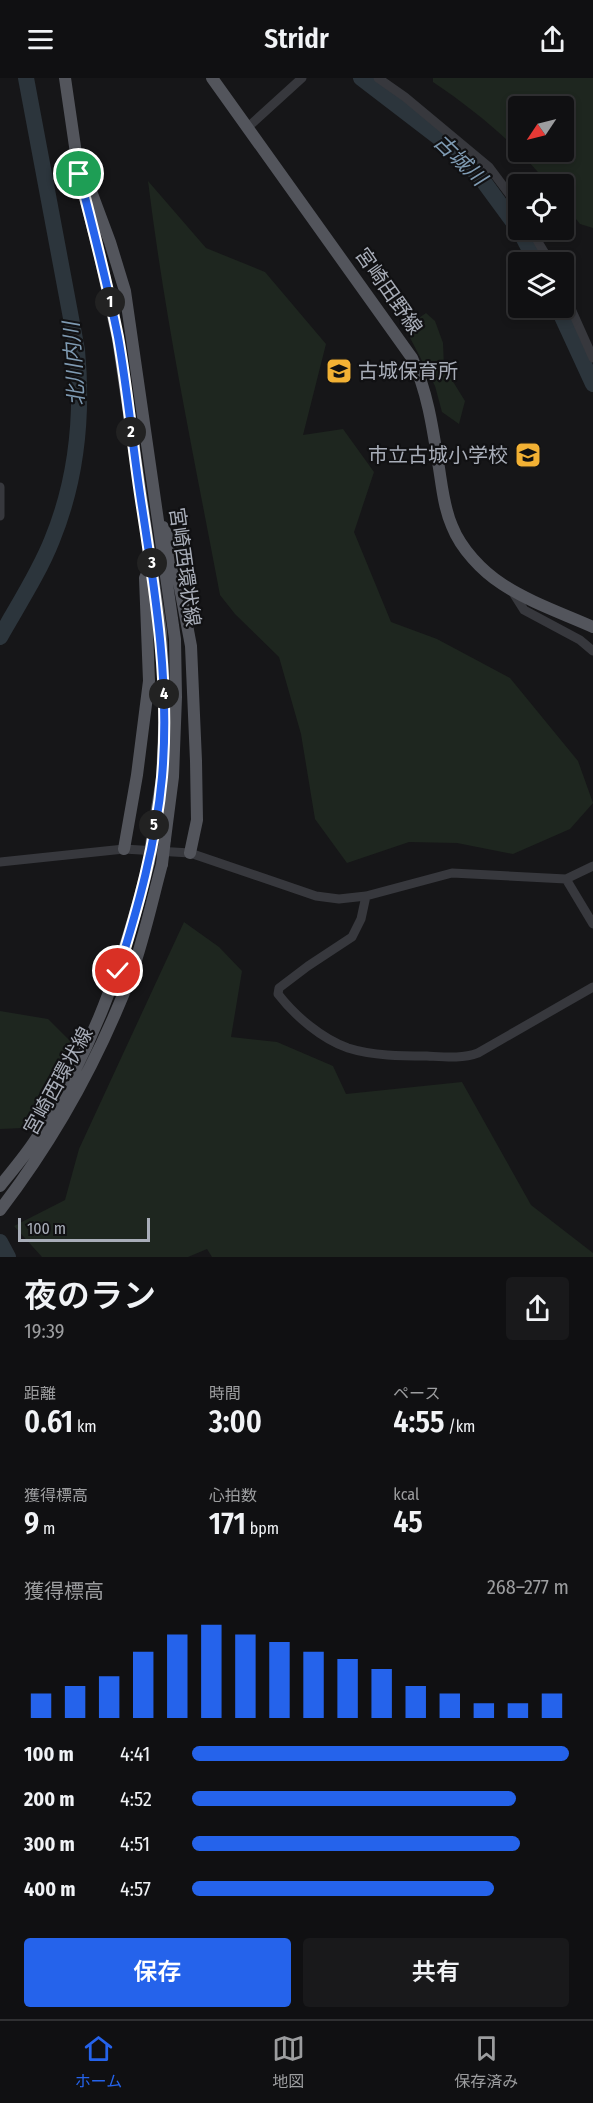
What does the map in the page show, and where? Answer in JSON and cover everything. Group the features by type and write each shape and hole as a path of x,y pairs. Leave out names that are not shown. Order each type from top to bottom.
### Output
{"main road":[{"name":"宮崎西環状線","path":"1,1209 44,1148 75,1098 103,1044 132,972 162,864 159,839 165,710 161,631 118,339 79,174 65,78"},
{"name":"宮崎田野線","path":"212,78 412,358 428,401 443,497 451,526 462,546 485,570 511,589 593,627"},
{"name":"宮崎西環状線","path":"0,1186 35,1140 91,1039 118,971 134,921 149,862 159,839 173,777 176,697 175,639 125,291 111,242 76,151"},
{"path":"159,518 172,546 190,646 197,820 190,853"},
{"path":"124,849 138,775 148,681 145,578 152,563"}],"street":[{"path":"248,127 302,78"},
{"path":"378,78 435,121 489,167 508,192"},
{"path":"574,315 593,358"},
{"path":"0,487 0,516"},
{"path":"511,589 524,610 580,640 593,651"},
{"path":"0,861 124,849 190,853 316,896 339,899 366,896 452,873 566,879 593,866"},
{"path":"566,879 593,924"},
{"path":"366,896 362,919 352,937 279,988 278,994 286,1004 326,1037 348,1048 407,1056 466,1057 478,1053 593,987"}],"shaded area":[{"path":"433,78 593,78 593,228 580,224 574,216 574,174 540,174 529,162 574,162 574,96 508,96 508,141 480,116 433,82"},
{"path":"148,181 206,248 265,272 326,344 303,435 343,429 374,472 354,532 391,622 437,639 510,678 578,761 593,803 570,829 513,854 457,843 409,842 347,863 315,819 301,734 279,657 235,614 220,595 171,337"},
{"path":"426,313 435,321 443,343 444,367 465,401 459,424 442,412 435,386 405,328"},
{"path":"184,922 219,947 242,971 231,1037 277,1042 333,1066 346,1094 462,1082 531,1205 593,1253 593,1257 212,1257 207,1249 188,1257 42,1257 14,1226 65,1200 79,1149"},
{"path":"0,1011 48,1019 71,1042 23,1128 0,1129"}],"waterway":[{"name":"北川内川","path":"0,637 41,565 52,540 67,494 78,422 77,350 26,78"},
{"name":"古城川","path":"361,78 451,147 481,178 520,231 531,252"},
{"name":"古城川","path":"563,318 593,384"},
{"name":"北川内川","path":"0,1242 8,1257"}],"place":[{"name":"古城保育所","path":"339,371"},
{"name":"市立古城小学校","path":"528,455"}],"route":[{"path":"79,174 118,339 161,631 165,710 162,778 149,862 118,971"}]}
